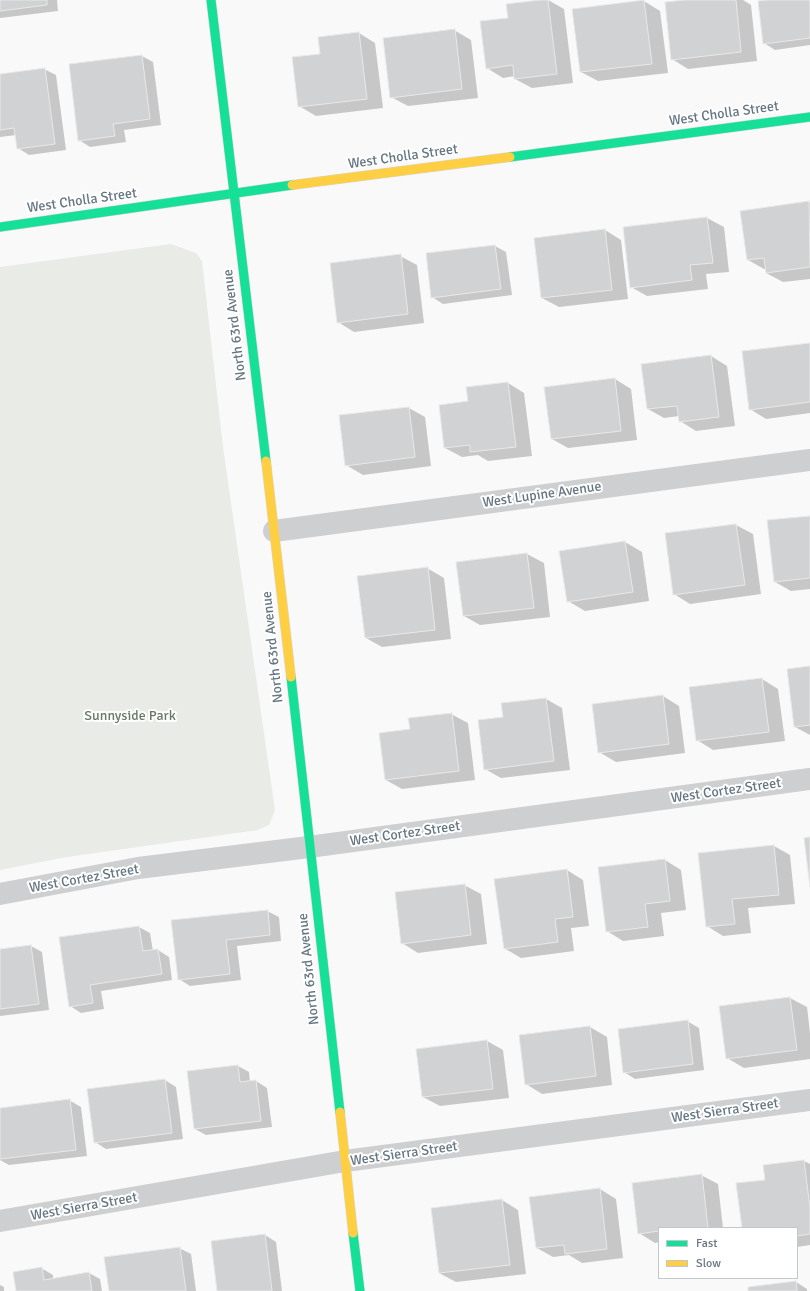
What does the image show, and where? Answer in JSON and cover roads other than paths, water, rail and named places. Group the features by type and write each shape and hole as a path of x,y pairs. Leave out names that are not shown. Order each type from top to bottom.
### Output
{"street":[{"name":"North 63rd Avenue","path":"211,0 274,531 360,1291"},
{"name":"West Cholla Street","path":"0,227 234,193 810,117"},
{"name":"West Lupine Avenue","path":"274,531 810,460"},
{"name":"West Cortez Street","path":"0,894 138,868 309,847 810,779"},
{"name":"West Sierra Street","path":"0,1222 345,1161 810,1100"}],"park label":[{"name":"Sunnyside Park","path":"130,716"}]}
